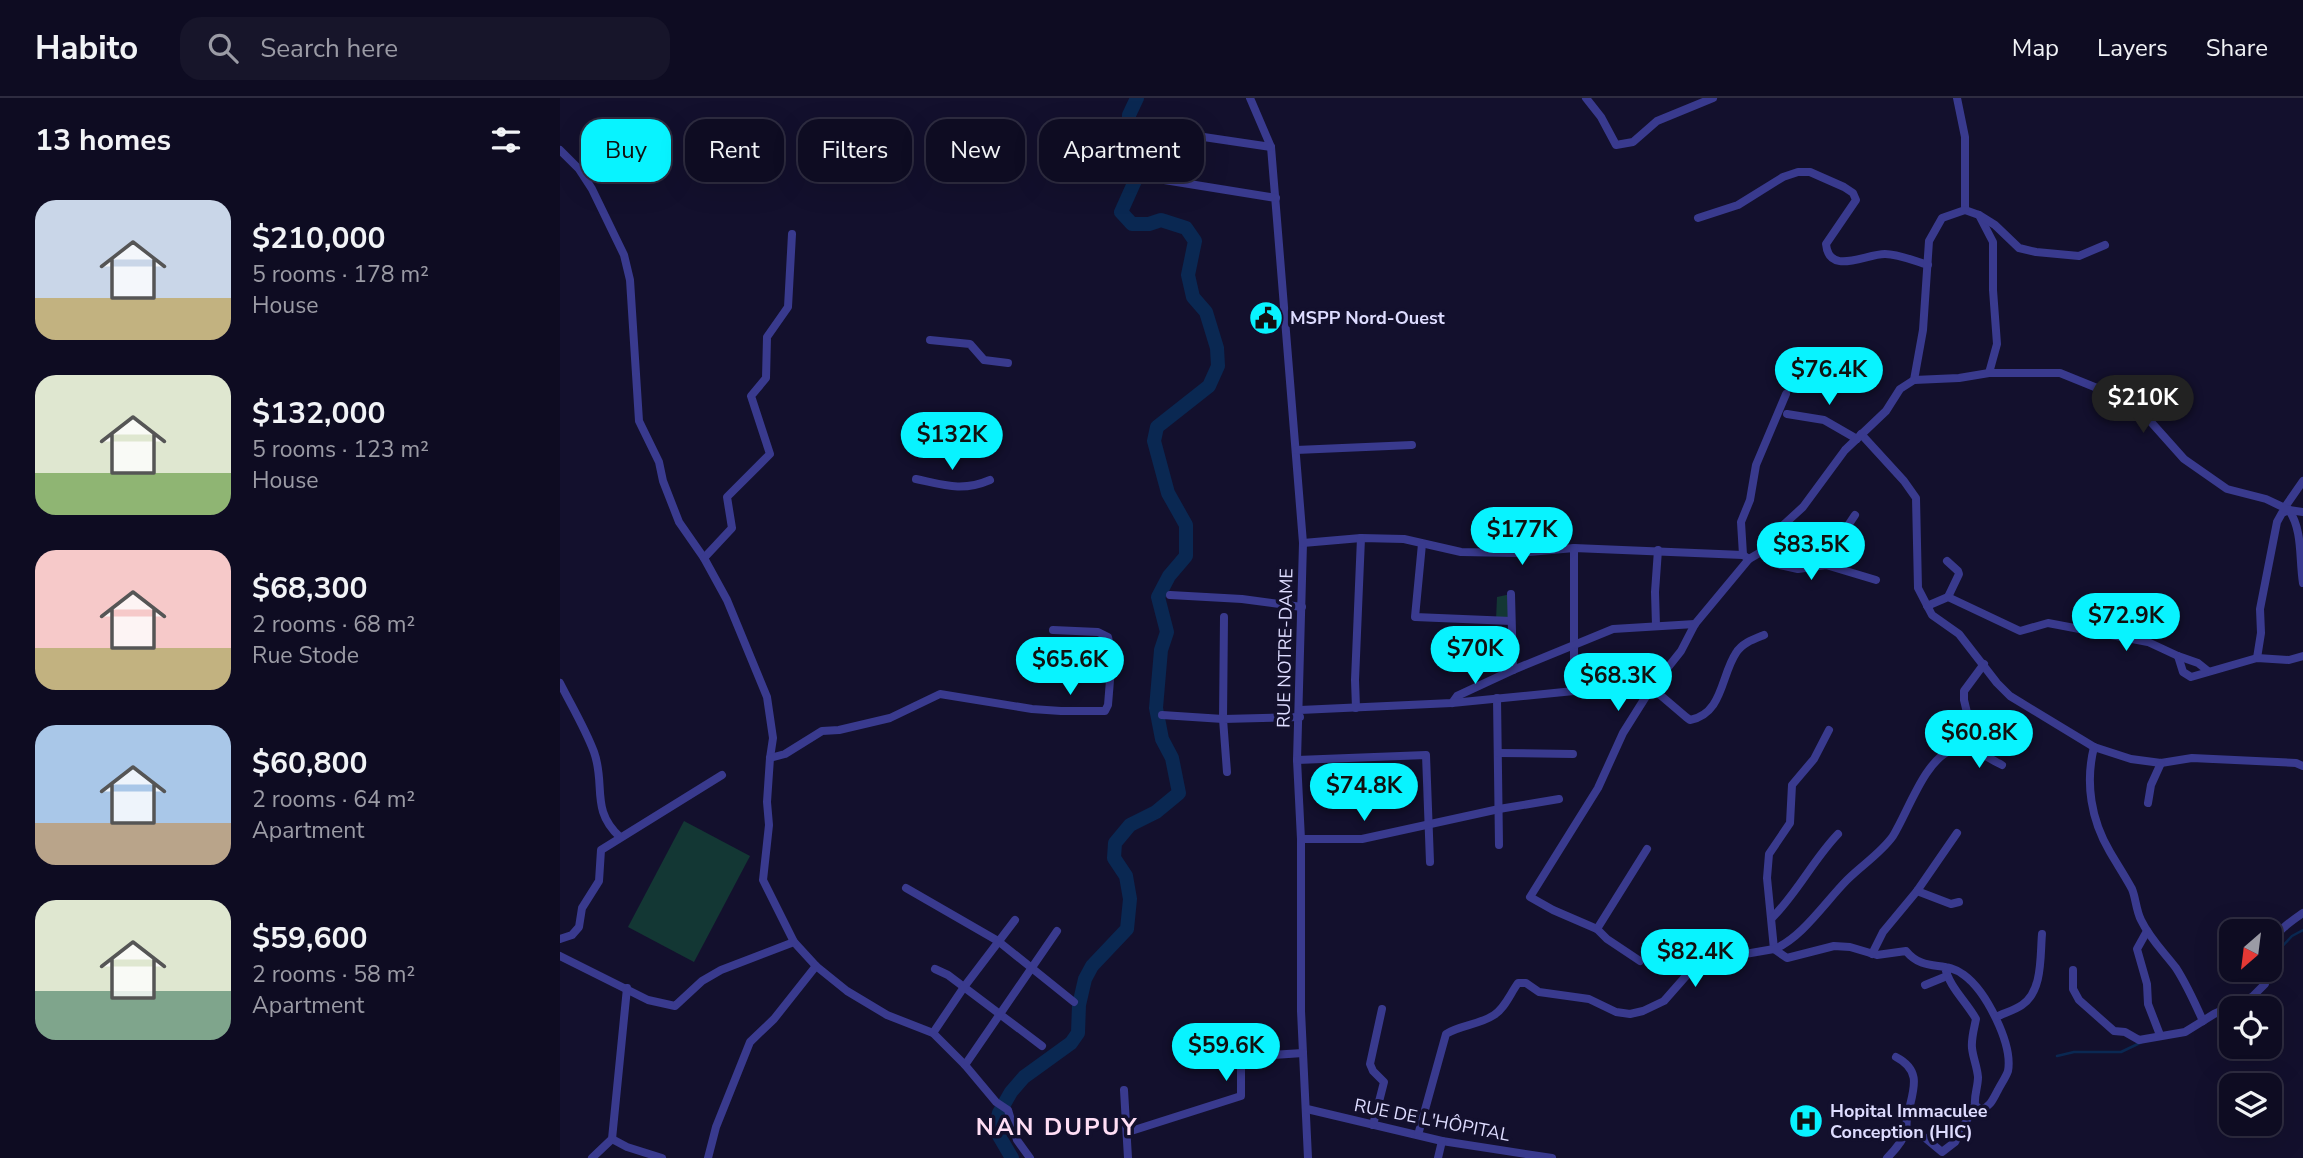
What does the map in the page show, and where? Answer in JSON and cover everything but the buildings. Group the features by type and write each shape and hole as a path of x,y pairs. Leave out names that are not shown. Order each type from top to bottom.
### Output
{"street":[{"name":"RUE NOTRE-DAME","path":"1250,98 1270,144 1303,543 1297,761 1301,839 1301,1011 1308,1158"},
{"path":"1586,98 1601,117 1616,145 1633,142 1657,121 1713,98"},
{"path":"1956,98 1965,137 1965,210"},
{"path":"1204,136 1270,144"},
{"path":"560,150 579,169 592,189 624,255 630,280 639,421 659,463 679,522 704,558 741,629 767,697 774,738 770,758 767,803 769,825 763,880 794,942 816,966 847,991 887,1015 933,1033 996,1102 1008,1110 1017,1140 1030,1158"},
{"path":"1698,218 1738,205 1783,177 1798,172 1810,172 1844,187 1853,193 1856,200 1826,244 1827,252 1833,260 1843,263 1889,254 1928,264"},
{"path":"1177,182 1276,198"},
{"path":"1914,380 1921,352 1929,240 1942,218 1965,210 1979,215 1995,225 2019,248 2036,252 2079,256 2105,245"},
{"path":"1979,215 1993,242 1997,344 1989,373"},
{"path":"704,558 732,528 727,497 770,454 751,396 766,378 767,337 788,307 792,234"},
{"path":"930,340 970,344 984,360 1008,363"},
{"path":"1303,543 1361,538 1404,538 1422,544 1473,552 1518,553 1574,548 1658,550 1746,557 1761,552 1780,528 1802,507 1838,459 1886,411 1900,389 1914,380 1959,379 1989,373 2060,373 2134,403 2184,459 2227,489 2303,512"},
{"path":"1640,961 1597,929 1531,897 1598,789 1623,733 1651,689 1681,651 1695,624 1746,557 1741,522 1750,500 1756,465 1786,394"},
{"path":"1787,414 1824,420 1859,436 1904,481 1916,498 1917,588 1932,615 1959,634 1997,683 2016,701 2094,747 2131,759 2161,763 2192,758 2296,763 2303,766"},
{"path":"1296,450 1412,445"},
{"path":"916,479 959,488 990,480"},
{"path":"2257,658 2261,634 2260,609 2277,522 2303,481"},
{"path":"2287,509 2297,519 2303,583"},
{"path":"1826,565 1831,551 1855,515"},
{"path":"1356,708 1361,538"},
{"path":"1422,544 1415,617 1511,621"},
{"path":"1574,548 1574,691"},
{"path":"1656,626 1658,550"},
{"path":"1761,552 1780,565 1798,569 1826,565 1876,580"},
{"path":"1927,606 1948,597 1959,574 1947,561"},
{"path":"1170,594 1242,599 1301,607"},
{"path":"1511,594 1513,670"},
{"path":"1948,597 2020,631 2048,623 2148,642 2198,663 2208,671"},
{"path":"1224,617 1223,719 1227,772"},
{"path":"1452,703 1457,696 1513,670 1613,629 1695,624"},
{"path":"770,758 785,754 822,731 839,730 890,718 940,694 1032,709 1105,710 1108,705 1112,655 1108,636 1098,632 1053,630"},
{"path":"1162,715 1223,719 1452,703 1574,691 1651,689 1690,720 1709,711 1722,688 1736,651 1749,641 1764,635"},
{"path":"2178,656 2183,672 2195,676 2257,658 2289,660 2303,656"},
{"path":"1969,749 1964,691 1984,664"},
{"path":"560,683 594,752 602,815 608,827 620,837"},
{"path":"1497,698 1499,845"},
{"path":"1774,949 1767,878 1769,853 1790,823 1792,785 1814,758 1829,730"},
{"path":"2094,747 2089,774 2092,810 2108,849 2133,892 2140,918 2175,966 2203,1021"},
{"path":"1418,1135 1446,1034 1457,1027 1493,1016 1503,1007 1518,984 1526,983 1539,992 1589,999 1616,1012 1630,1014 1664,1001 1693,968 1716,959 1774,949 1783,946 1795,936 1833,894 1892,838 1936,760 1950,750 1969,749 2002,765"},
{"path":"1498,753 1573,754"},
{"path":"1297,761 1426,755 1430,862"},
{"path":"2148,803 2151,785 2161,763"},
{"path":"560,939 576,933 582,908 599,881 601,850 722,775"},
{"path":"1301,839 1362,839 1499,809 1559,799"},
{"path":"1871,954 1883,932 1917,891 1957,832"},
{"path":"1772,918 1790,901 1823,849 1838,834"},
{"path":"1597,929 1647,849"},
{"path":"906,888 998,941 1074,1002"},
{"path":"1917,891 1951,904 1959,902"},
{"path":"2282,930 2303,913"},
{"path":"933,1033 1015,920"},
{"path":"965,1065 1057,931"},
{"path":"2147,931 2137,948 2147,984 2148,1004 2160,1035"},
{"path":"1996,1017 2021,1006 2032,992 2040,960 2042,934"},
{"path":"560,956 648,1000 675,1006 702,981 721,970 794,942"},
{"path":"1774,949 1787,958 1834,946 1850,947 1871,954 1906,951 1914,961 1946,971 1961,972 1988,1001 2009,1056 2008,1073 1989,1106 1981,1110 1975,1105"},
{"path":"708,1158 716,1127 750,1042 774,1019 816,966"},
{"path":"935,969 964,987 1042,1046"},
{"path":"2073,970 2073,989 2079,1000 2114,1031 2125,1032 2139,1040 2185,1032 2252,997 2265,982"},
{"path":"1925,985 1946,971"},
{"path":"1906,1130 1924,1137 1940,1155 1955,1142 1975,1105 1977,1065 1972,1052 1972,1040 1976,1019 1946,971"},
{"path":"592,1158 612,1139 627,988"},
{"path":"1374,1125 1384,1082 1370,1063 1382,1010"},
{"path":"1128,1132 1241,1096 1241,1057 1303,1052"},
{"path":"1887,1158 1906,1130 1915,1088 1914,1073 1906,1062 1896,1057"},
{"path":"1124,1090 1128,1158"},
{"name":"RUE DE L'HÔPITAL","path":"1307,1109 1442,1141 1552,1158"},
{"path":"612,1139 640,1155 662,1158"},
{"path":"1438,1158 1442,1141"}],"green space":[{"path":"1511,594 1511,621 1496,620 1497,597"},
{"path":"684,821 750,856 694,962 628,927"}],"waterway":[{"path":"1012,1158 995,1129 999,1113 1011,1092 1024,1077 1071,1043 1078,1033 1079,1005 1085,979 1092,966 1127,929 1130,899 1126,876 1114,858 1115,843 1130,825 1156,812 1179,793 1172,758 1162,739 1156,708 1161,650 1167,632 1158,597 1169,576 1186,556 1186,525 1168,493 1154,441 1157,427 1209,386 1218,366 1217,348 1206,312 1193,297 1188,275 1195,241 1186,228 1161,220 1149,224 1132,224 1121,212 1139,172 1129,132 1129,115 1137,98"},
{"path":"2282,947 2303,930"},
{"path":"2057,1056 2074,1052 2121,1052 2142,1042"}],"place":[{"name":"MSPP Nord-Ouest","path":"1266,318"},
{"name":"Hopital Immaculee Conception (HIC)","path":"1806,1121"}],"district":[{"name":"NAN DUPUY","path":"1057,1127"}]}
